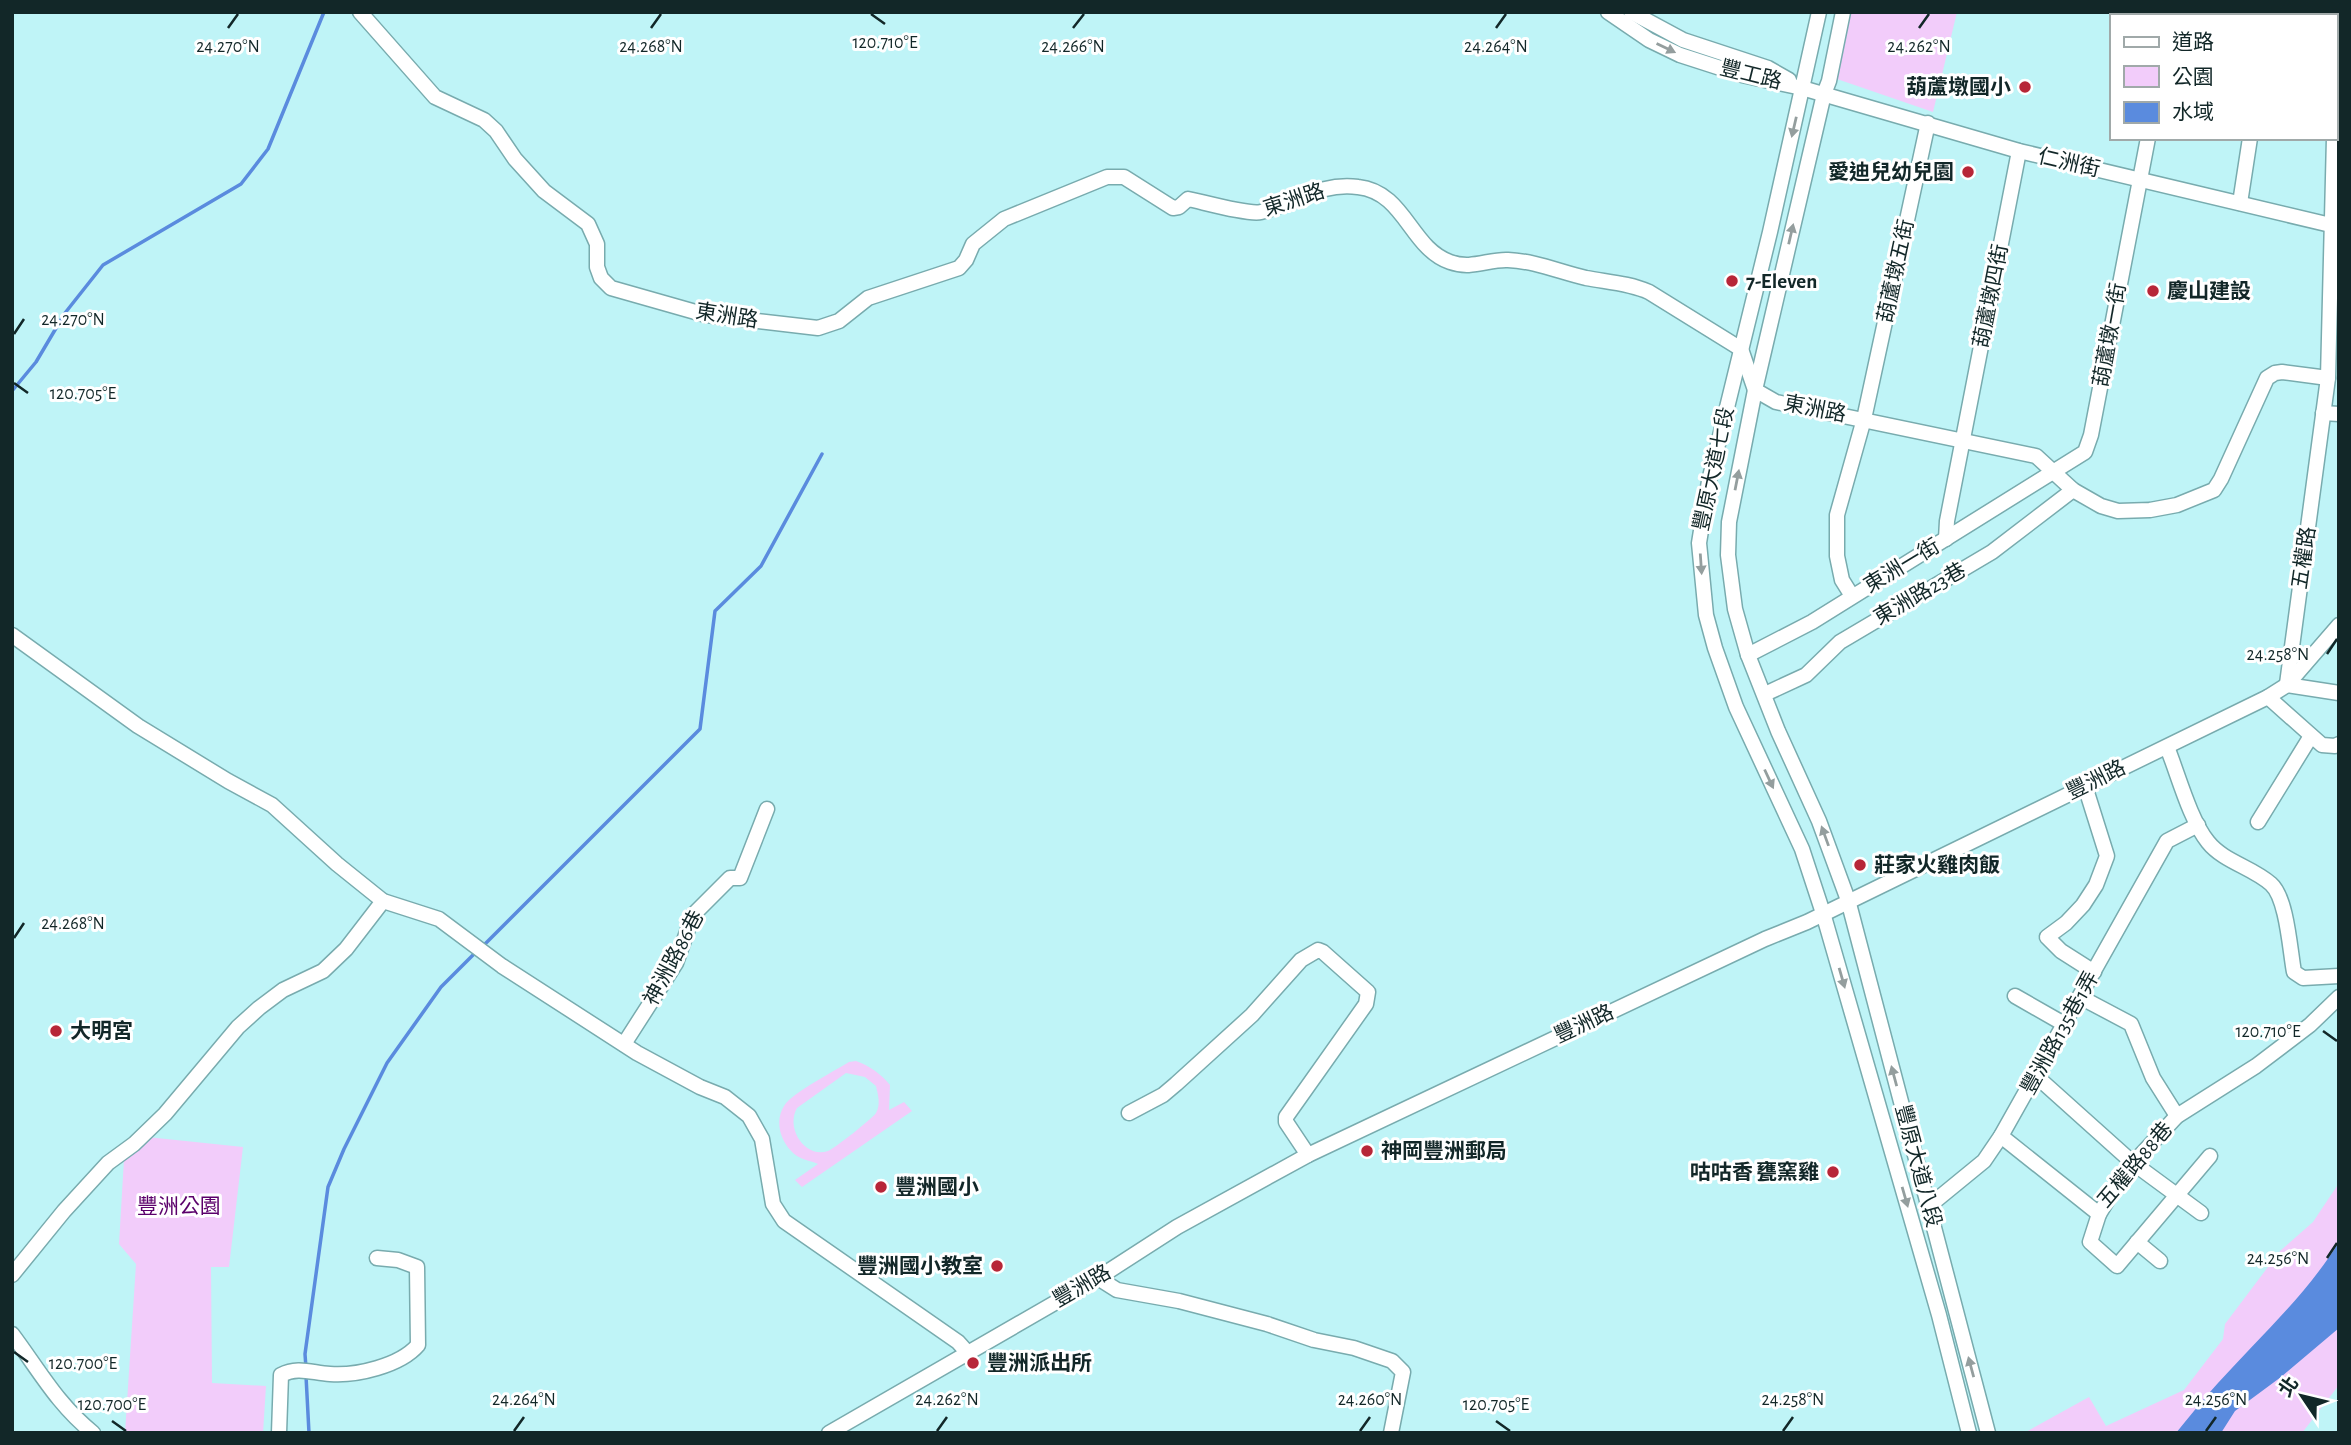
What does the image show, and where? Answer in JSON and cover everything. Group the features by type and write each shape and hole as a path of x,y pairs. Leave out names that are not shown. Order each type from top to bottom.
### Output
{"street":[{"name":"東洲路","path":"360,12 435,97 484,120 544,191 588,224 597,244 597,267 605,283 623,292 706,315 811,328 832,325 868,298 958,268 966,260 973,244 1004,219 1107,177 1116,176 1124,177 1172,208 1179,207 1188,199 1255,213 1325,188 1367,188 1390,200 1426,246 1451,262 1478,265 1506,259 1533,263 1649,292 1741,349 1755,390 1776,402 2036,456 2073,491 2101,506 2127,511 2164,508 2202,496 2214,489 2270,375 2282,372 2328,378"},
{"name":"豐工路","path":"1608,12 1649,40 1680,55 1742,75 1802,88"},
{"name":"豐工路","path":"1631,12 1683,40 1768,68 1802,88"},
{"name":"豐原大道七段","path":"1819,12 1709,481 1699,543 1706,615 1736,707 1802,849 1823,913"},
{"name":"豐原大道七段","path":"1843,12 1755,390 1729,522 1728,555 1735,609 1748,655 1778,731 1819,821 1848,900"},
{"name":"仁洲街","path":"1802,88 2019,151 2336,226"},
{"name":"葫蘆墩五街","path":"1852,596 1842,580 1837,556 1837,515 1864,419 1928,123"},
{"name":"葫蘆墩一街","path":"2054,474 2085,452 2091,435 2148,140"},
{"path":"2240,203 2250,140"},
{"name":"五權路","path":"2287,685 2328,378 2336,226 2334,140"},
{"name":"葫蘆墩四街","path":"1946,539 1947,521 2019,151"},
{"path":"2323,413 2339,414"},
{"name":"東洲一街","path":"1748,655 1812,622 2054,474"},
{"name":"東洲路23巷","path":"1765,694 1806,675 1840,642 1992,552 2073,491"},
{"name":"豐洲路","path":"829,1433 1098,1278 1177,1227 1308,1155 1403,1108 1916,870 2268,697 2287,685 2339,625"},
{"path":"12,635 129,720 272,805 337,864 383,901 439,919 502,966 624,1044 700,1087 725,1097 749,1116 762,1139 773,1204 784,1221 958,1342 967,1352"},
{"path":"2287,685 2339,692"},
{"path":"2268,697 2322,745 2339,744"},
{"path":"2258,822 2311,736"},
{"path":"2167,747 2197,825 2216,850 2272,884 2280,896 2294,972 2303,978 2339,976"},
{"path":"2085,786 2107,856 2096,885 2083,905 2066,923 2047,937 2061,951 2094,972"},
{"name":"神洲路86巷","path":"624,1044 676,963 692,915 730,878 740,878 767,809"},
{"name":"豐洲路135巷1弄","path":"1929,1206 1984,1161 2036,1076 2166,841 2197,825"},
{"name":"豐原大道八段","path":"1848,900 1988,1433"},
{"path":"12,1275 73,1201 108,1163 134,1144 164,1114 238,1027 276,995 323,971 346,949 383,901"},
{"name":"豐原大道八段","path":"1823,913 1939,1315 1969,1433"},
{"path":"1129,1113 1163,1095 1176,1084 1252,1014 1301,960 1318,950 1368,992 1369,997 1286,1117 1289,1127 1308,1155"},
{"path":"2015,996 2064,1024"},
{"path":"2080,997 2131,1024 2153,1078 2177,1116"},
{"name":"五權路88巷","path":"2001,1136 2099,1214 2124,1173 2177,1116 2256,1066 2310,1025 2339,997"},
{"path":"2036,1076 2133,1163 2201,1213"},
{"path":"2099,1214 2090,1242 2117,1266 2210,1156"},
{"path":"2137,1242 2160,1261"},
{"path":"279,1433 281,1376 288,1371 349,1374 393,1362 413,1351 418,1345 417,1267 398,1260 377,1258"},
{"path":"1098,1278 1117,1290 1179,1301 1314,1340 1354,1348 1392,1361 1403,1371 1391,1433"},
{"path":"12,1334 49,1389 73,1416 93,1433"}],"green space":[{"path":"1850,12 1957,12 1933,112 1834,78"},
{"path":"856,1061 866,1065 890,1085 889,1110 904,1102 912,1111 802,1187 795,1180 818,1164 797,1156 786,1144 779,1121 784,1106 795,1095 849,1062","holes":["846,1073 865,1077 876,1086 879,1103 876,1113 828,1151 812,1151 805,1146 794,1125 797,1108"]},
{"name":"豐洲公園","path":"147,1137 243,1147 229,1267 211,1267 212,1383 266,1386 263,1433 125,1433 136,1264 119,1244 124,1159"},
{"path":"2339,1183 2339,1385 2302,1433 2024,1433 2089,1397 2106,1426 2184,1390 2223,1339 2225,1324 2280,1251 2313,1222"}],"water":[{"path":"2339,1242 2339,1328 2281,1377 2235,1411 2221,1433 2176,1433 2212,1389 2297,1298"}],"waterway":[{"path":"12,391 36,362 65,313 103,265 241,184 268,149 324,12"},
{"path":"483,946 700,729 715,611 761,566 822,454"},
{"path":"306,1368 305,1354 328,1187 387,1063 441,987 477,951"},
{"path":"306,1376 309,1433"}],"place":[{"name":"葫蘆墩國小","path":"2025,87"},
{"name":"愛迪兒幼兒園","path":"1968,172"},
{"name":"7-Eleven","path":"1732,281"},
{"name":"慶山建設","path":"2153,291"},
{"name":"莊家火雞肉飯","path":"1860,865"},
{"name":"大明宮","path":"56,1031"},
{"name":"神岡豐洲郵局","path":"1367,1151"},
{"name":"咕咕香 甕窯雞","path":"1833,1172"},
{"name":"豐洲國小","path":"881,1187"},
{"name":"豐洲國小教室","path":"997,1266"},
{"name":"豐洲派出所","path":"973,1363"}]}
